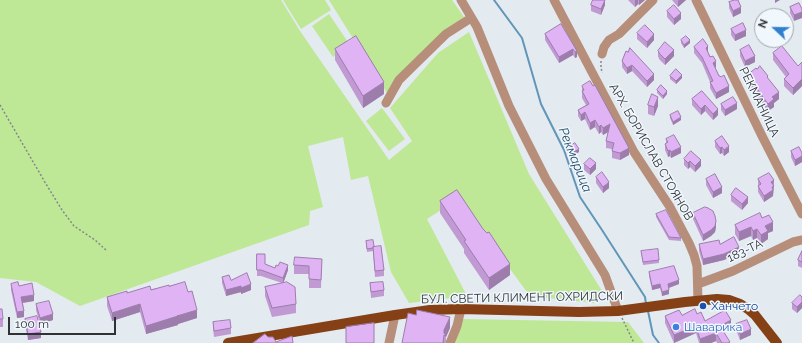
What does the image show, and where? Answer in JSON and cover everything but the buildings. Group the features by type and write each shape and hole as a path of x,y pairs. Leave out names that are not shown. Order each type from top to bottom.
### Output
{"main road":[{"name":"БУЛ. СВЕТИ КЛИМЕНТ ОХРИДСКИ","path":"228,343 430,310 461,309 579,312 622,311 698,300 718,299 729,300 748,309 755,315 777,343"}],"street":[{"path":"461,0 472,18 509,106 546,179 605,275 622,311"},
{"name":"АРХ. БОРИСЛАВ СТОЯНОВ","path":"554,0 634,152 670,207 689,242 697,266 698,300"},
{"path":"602,54 604,47 609,40 619,34 653,0"},
{"name":"РЕКМАНИЦА","path":"696,0 762,136 802,214"},
{"path":"386,103 399,80 404,75 446,34 472,18"},
{"name":"183-ТА","path":"698,284 733,271 794,242 802,240"},
{"path":"450,343 457,326 461,309"},
{"path":"390,343 395,315"}],"path":[{"path":"0,105 62,210 74,226 95,240 106,250"},
{"path":"622,311 634,343"}],"green space":[{"path":"0,0 281,0 300,31 389,160 412,141 390,108 438,53 469,32 529,174 602,291 594,303 530,296 458,199 427,219 467,296 409,303 391,272 368,176 351,180 343,137 308,146 323,207 310,211 309,225 80,306 36,282 0,278"},
{"path":"283,0 325,0 331,10 301,29"},
{"path":"329,0 452,0 464,17 445,30 387,93"},
{"path":"329,14 350,45 333,57 312,26"},
{"path":"382,108 405,139 389,151 366,121"},
{"path":"461,319 628,322 644,343 453,343"}],"waterway":[{"name":"Рекмарица","path":"494,0 522,38 541,104 564,150 580,197 645,297 646,304"},
{"name":"Рекмарица","path":"648,311 653,335 659,343"}],"place":[{"name":"Ханчето","path":"703,306"},
{"name":"Шаварика","path":"676,327"}]}
